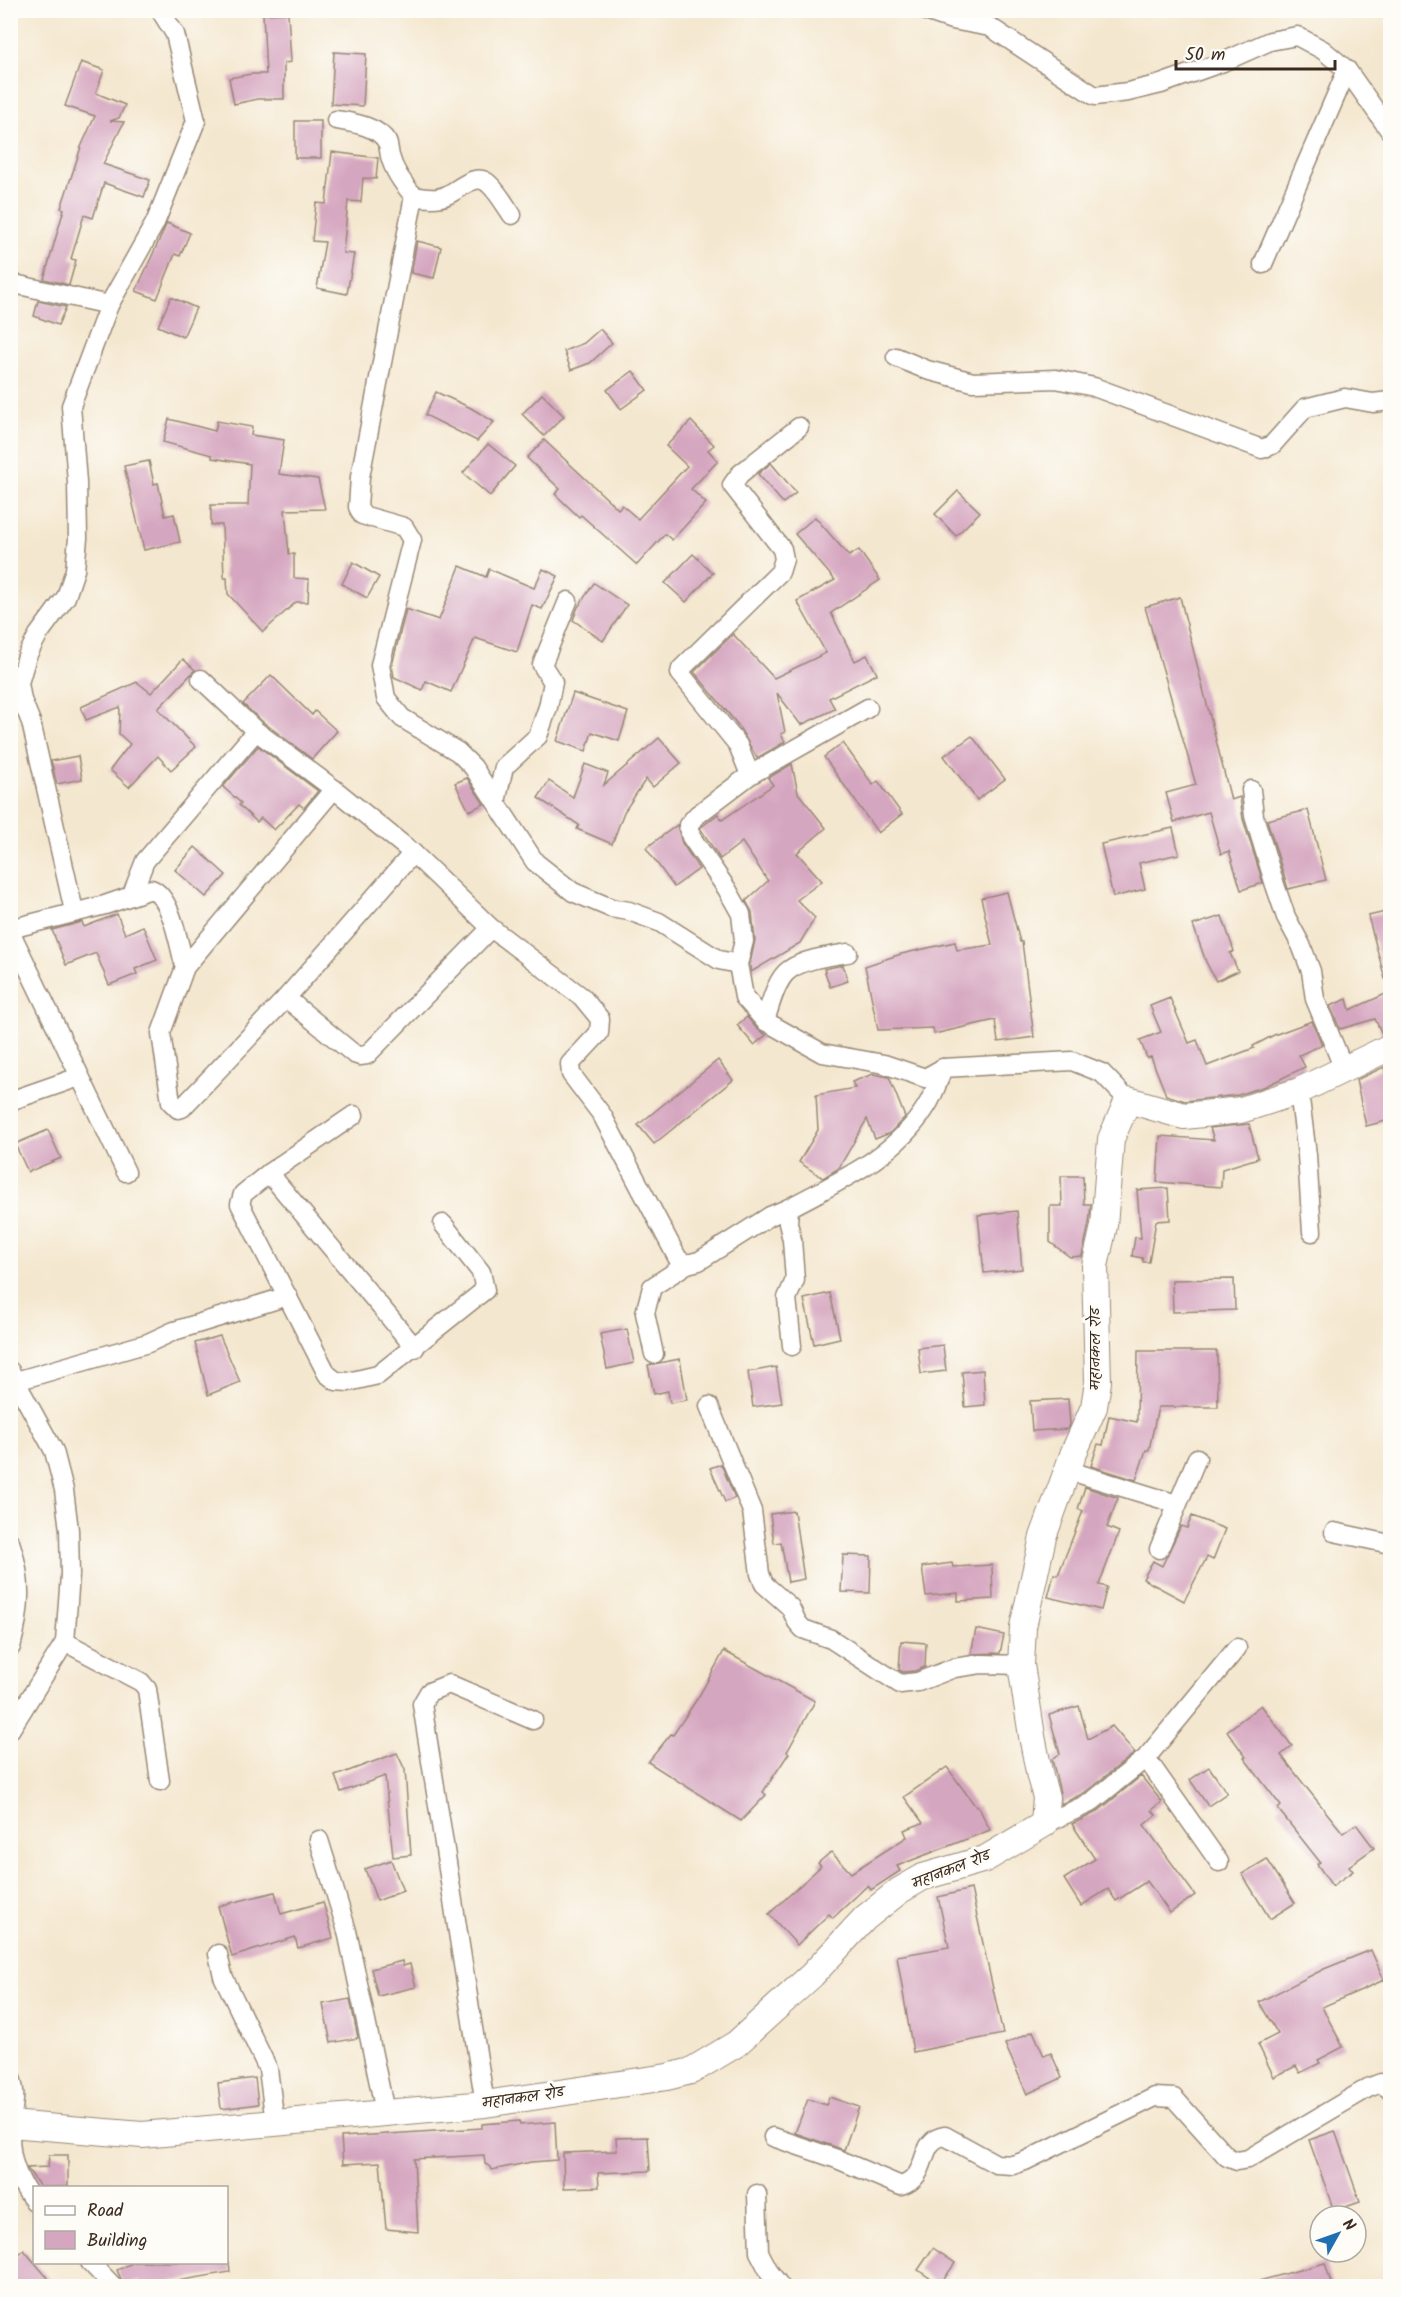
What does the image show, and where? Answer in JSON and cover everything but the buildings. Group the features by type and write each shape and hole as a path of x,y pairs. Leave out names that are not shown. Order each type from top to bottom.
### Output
{"main road":[{"path":"1128,1100 1184,1116 1241,1110 1299,1091 1390,1047"},
{"name":"महानकल रोड","path":"11,2124 142,2135 485,2104 667,2077 691,2071 736,2044 812,1975 883,1901 923,1877 985,1859 1044,1824 1046,1797 1034,1746 1021,1665 1023,1627 1043,1538 1067,1470 1094,1407 1098,1382 1095,1266 1104,1226 1112,1139 1128,1100"}],"street":[{"path":"74,911 31,722 22,700 19,683 27,656 38,635 66,597 75,570 78,538 77,482 71,405 109,304 154,223 196,121 176,34 160,10"},
{"path":"924,10 952,20 990,27 1095,96 1128,92 1161,84 1223,62 1270,40 1297,36 1323,50 1347,70 1390,130"},
{"path":"1263,264 1347,70"},
{"path":"336,120 366,126 380,135 388,143 390,157 401,182 414,196 425,198 445,196 478,179 488,182 512,215"},
{"path":"414,196 360,477 358,507 362,515 404,527 412,540 380,665 386,698 402,718 458,752 473,767 535,862 573,892 611,908 629,911 659,922 719,960 738,964"},
{"path":"10,284 109,304"},
{"path":"896,357 927,370 973,382 1056,379 1094,387 1262,449 1272,445 1305,408 1346,398 1373,403 1390,401"},
{"path":"750,775 738,745 680,673 681,669 780,572 784,559 782,549 741,500 732,485 740,474 799,427"},
{"path":"496,802 504,767 538,736 553,682 542,665 568,601"},
{"path":"201,679 256,731 334,789 413,853 491,928 582,997 600,1019 599,1033 570,1064 571,1074 602,1115 678,1259 687,1264"},
{"path":"868,708 750,775 697,815 688,825 692,837 728,889 741,914 744,941 738,964 744,998 765,1021 822,1053 884,1064 925,1078 943,1068 1072,1061 1102,1073 1128,1100"},
{"path":"132,894 145,861 256,731"},
{"path":"334,789 185,967 161,1033 171,1102 178,1109 182,1108 286,998 413,853"},
{"path":"1251,790 1254,816 1274,882 1311,971 1316,999 1344,1069"},
{"path":"126,1172 10,930 74,911 105,905 151,889 159,892 167,904 185,967"},
{"path":"286,998 354,1054 360,1056 367,1054 491,928"},
{"path":"765,1021 775,991 788,970 814,960 848,953"},
{"path":"654,1354 645,1313 652,1287 687,1264 699,1261 770,1216 789,1208 874,1161 913,1125 928,1105 943,1068"},
{"path":"10,1101 79,1077"},
{"path":"1299,1091 1312,1232"},
{"path":"354,1115 269,1173 243,1194 240,1204 327,1374 336,1381 348,1382 378,1375 415,1348 485,1290 481,1272 443,1224"},
{"path":"269,1173 415,1348"},
{"path":"789,1208 788,1223 792,1240 795,1280 787,1298 792,1346"},
{"path":"10,1730 65,1642 70,1575 69,1530 64,1490 54,1451 13,1376 148,1343 174,1331 288,1296"},
{"path":"709,1406 752,1511 760,1574 764,1584 790,1607 796,1622 803,1629 831,1640 900,1684 918,1682 954,1668 981,1664 1021,1665"},
{"path":"1159,1549 1197,1458"},
{"path":"1067,1470 1177,1504"},
{"path":"1334,1532 1390,1544"},
{"path":"10,1542 18,1563 20,1616 11,1647"},
{"path":"65,1642 141,1682 147,1689 160,1781"},
{"path":"1044,1824 1090,1803 1146,1758 1237,1648"},
{"path":"485,2104 422,1704 429,1692 449,1684 533,1720"},
{"path":"1146,1758 1219,1862"},
{"path":"319,1840 347,1931 385,2112"},
{"path":"218,1954 223,1976 267,2069 275,2123"},
{"path":"10,2074 16,2095 11,2124 13,2167 21,2185 33,2200"},
{"path":"773,2137 837,2159 901,2186 909,2183 918,2175 929,2144 935,2137 945,2136 996,2164 1013,2165 1025,2162 1155,2097 1174,2098 1227,2157 1237,2161 1248,2158 1368,2088 1381,2083 1390,2090"},
{"path":"757,2194 759,2252 780,2286"},
{"path":"92,2264 113,2286"}]}
